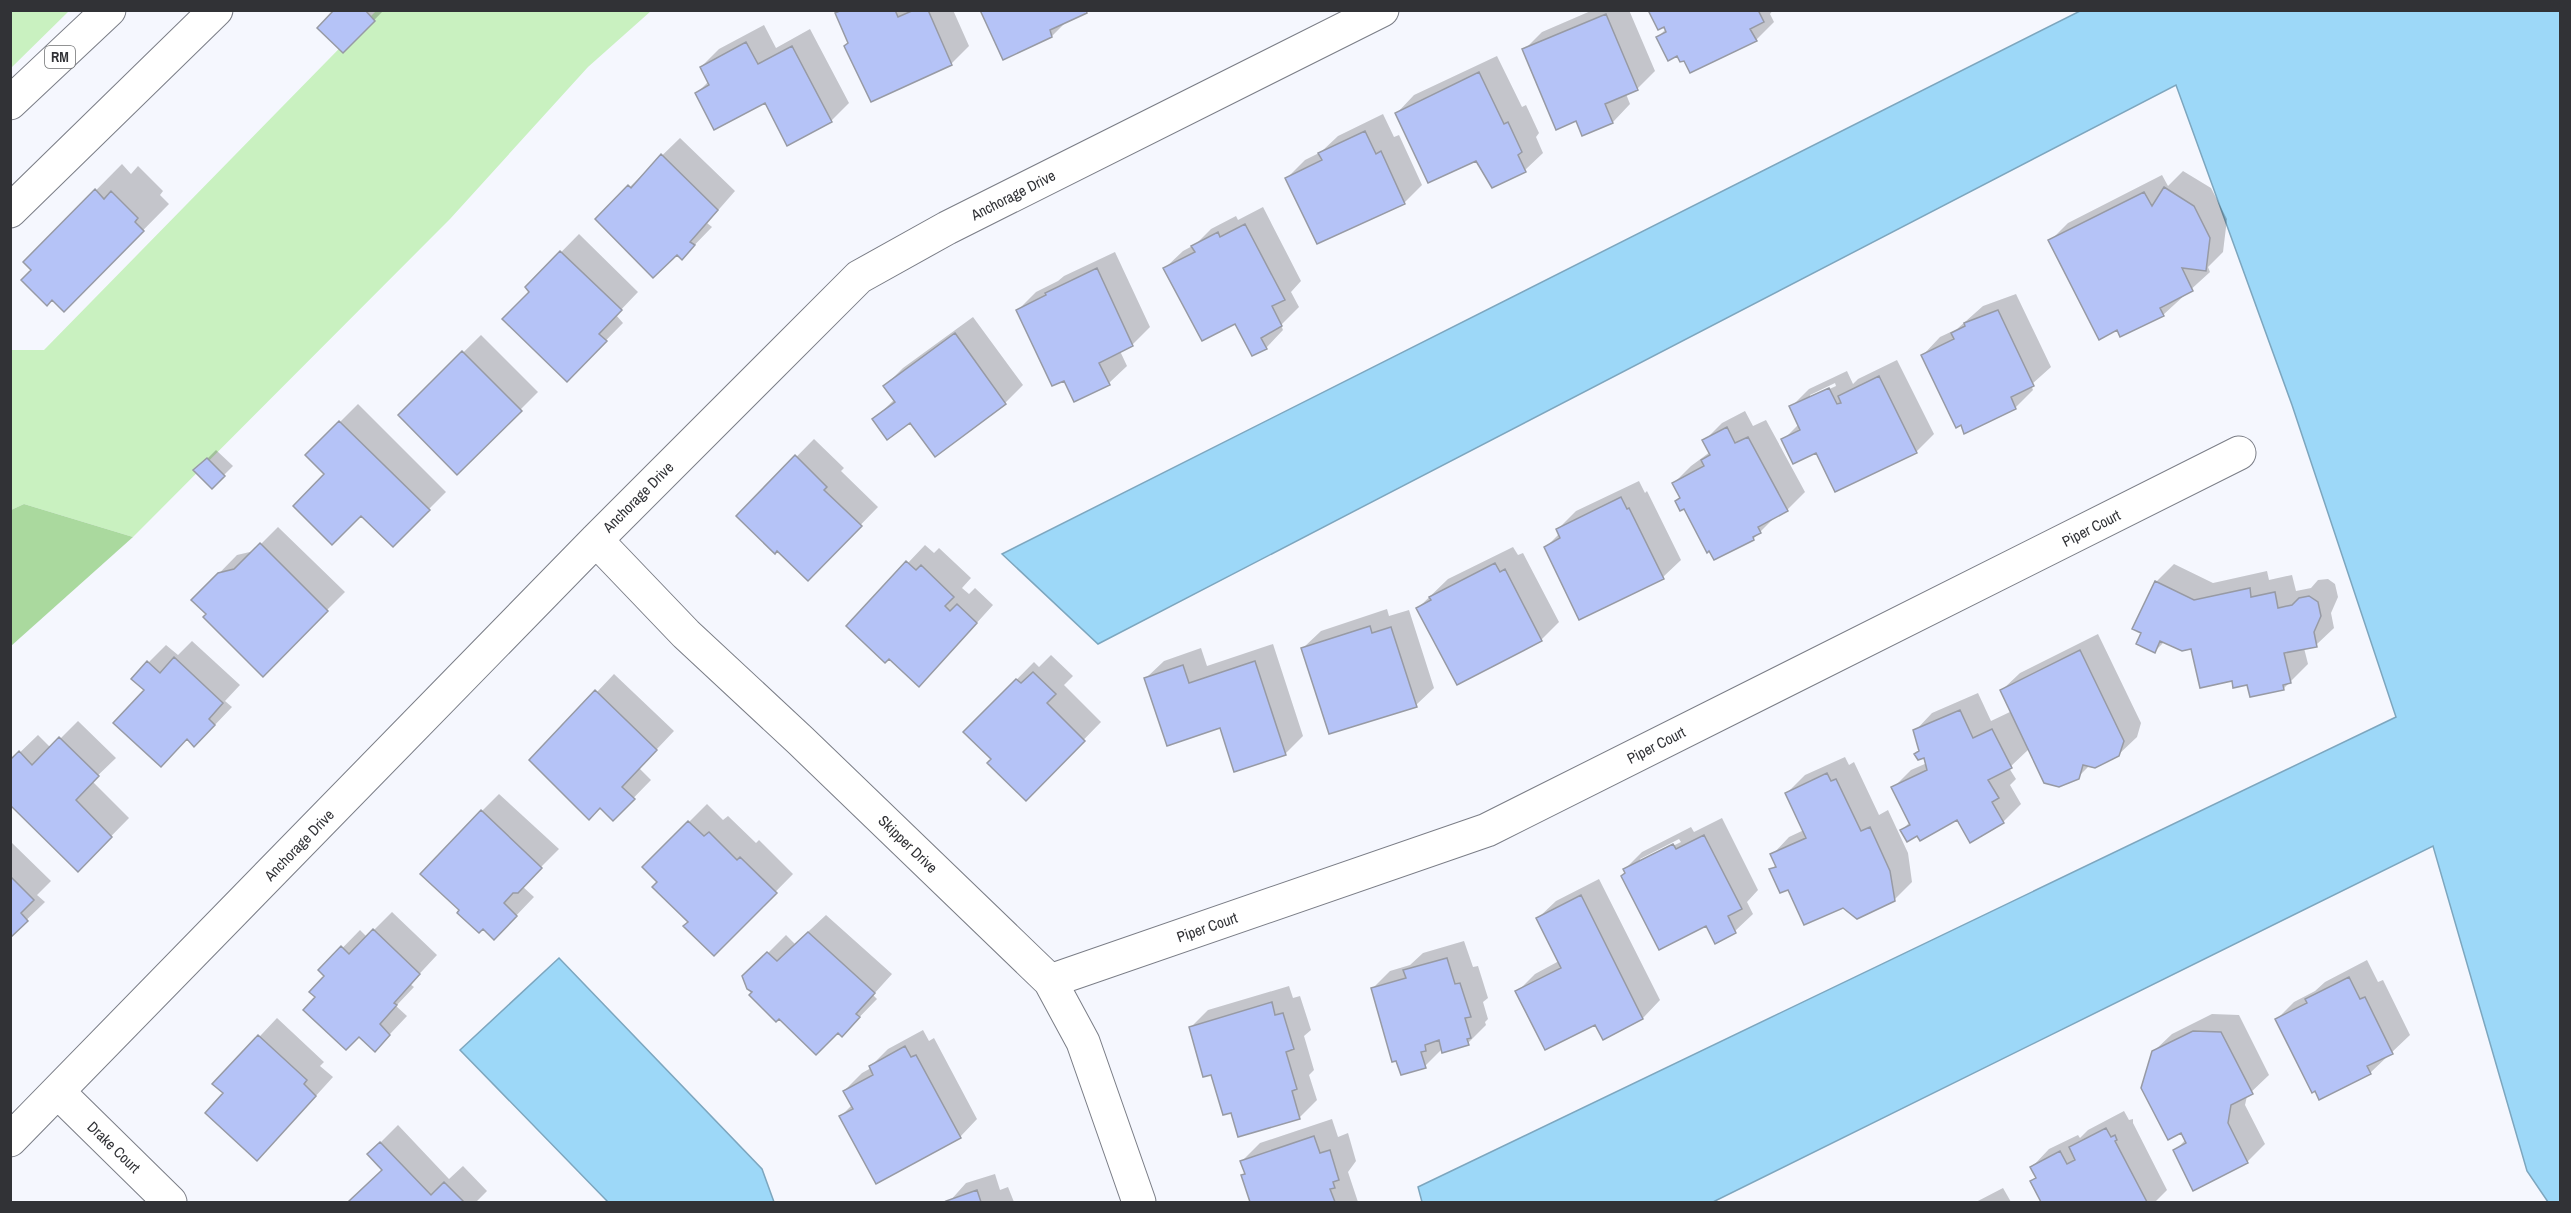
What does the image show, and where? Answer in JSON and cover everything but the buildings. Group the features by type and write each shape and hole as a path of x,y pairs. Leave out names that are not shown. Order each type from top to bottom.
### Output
{"main road":[{"name":"RM","path":"10,103 109,10"},
{"path":"10,211 216,10"},
{"name":"Anchorage Drive","path":"10,1140 596,540 859,277 947,228 1382,10"},
{"name":"Piper Court","path":"1050,981 1487,830 2239,453"},
{"name":"Skipper Drive","path":"596,540 686,634 1050,981 1083,1042 1139,1203"},
{"name":"Drake Court","path":"58,1092 170,1203"}],"green space":[{"path":"11,10 69,10 69,11 11,68"},
{"path":"376,11 651,11 588,67 450,219 133,537 24,504 11,510 11,350 44,350"},
{"path":"24,504 133,537 11,646 11,510"}],"water":[{"path":"2080,11 2560,11 2560,1202 2548,1202 2527,1171 2433,846 1713,1202 1422,1202 1418,1187 2396,717 2292,405 2176,85 1098,644 1002,554"},
{"path":"559,958 762,1169 774,1202 608,1202 460,1050"}]}
